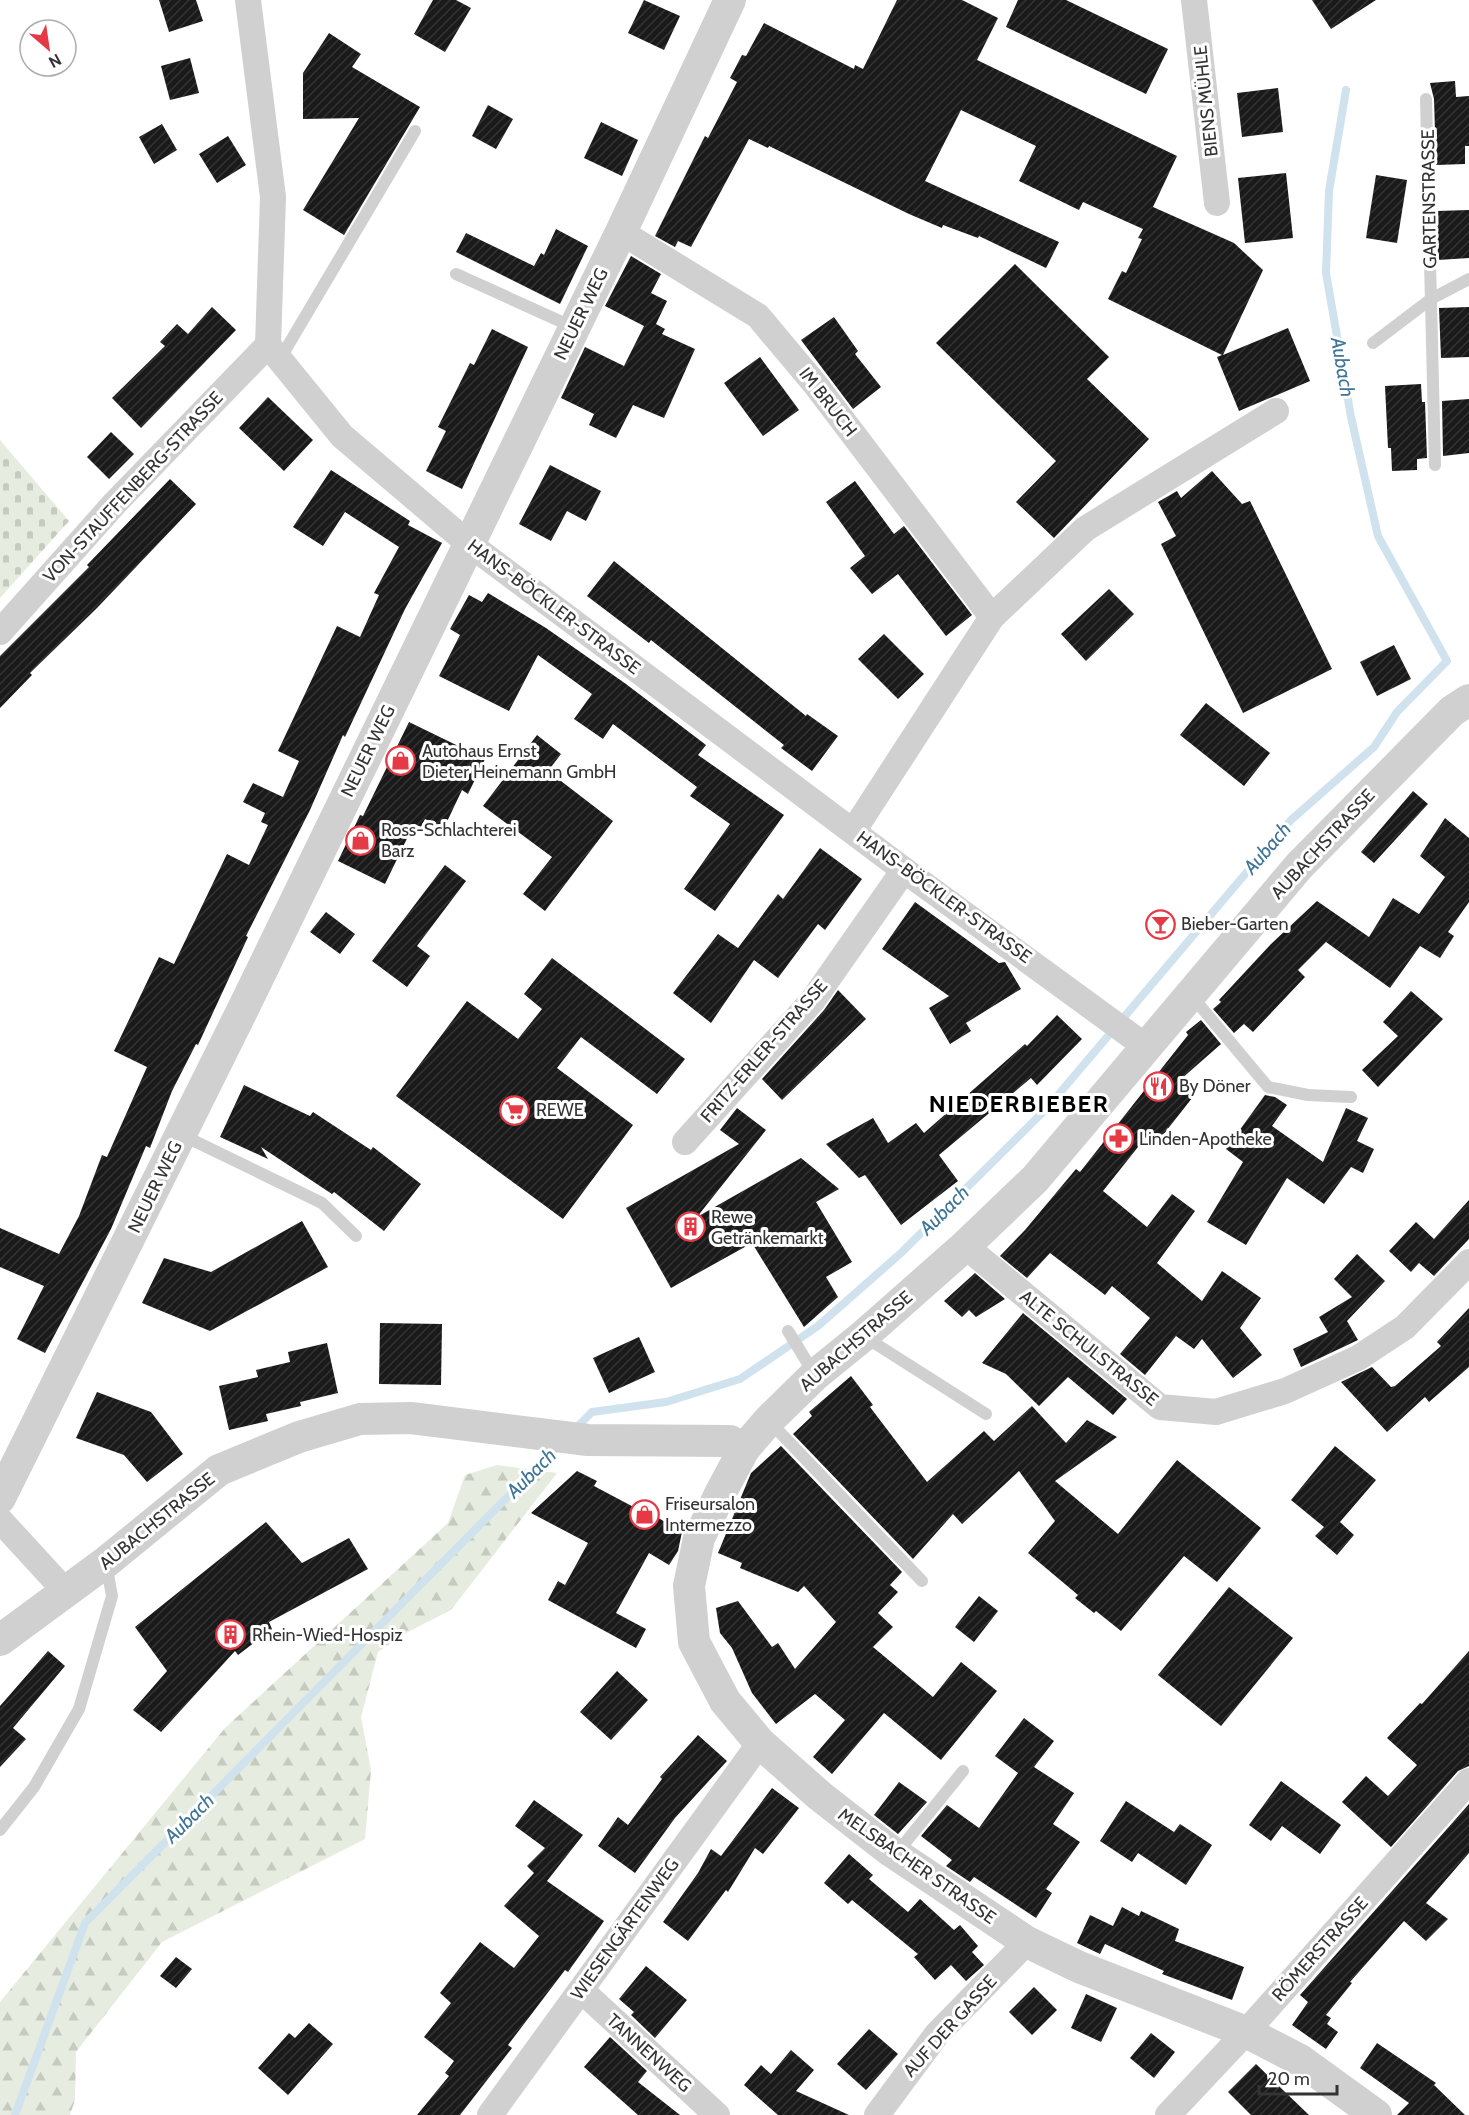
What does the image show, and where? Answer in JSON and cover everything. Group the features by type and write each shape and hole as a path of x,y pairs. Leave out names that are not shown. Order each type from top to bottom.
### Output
{"street":[{"path":"248,0 273,197 274,352"},
{"name":"NEUER WEG","path":"0,1498 181,1135 621,232 730,0"},
{"name":"BIENS MÜHLE","path":"1194,0 1217,203"},
{"name":"IM BRUCH","path":"621,232 758,316 815,384 992,617"},
{"name":"HANS-BÖCKLER-STRASSE","path":"274,352 342,436 468,543 854,830 904,870 1136,1038"},
{"name":"VON-STAUFFENBERG-STRASSE","path":"0,632 115,502 274,352"},
{"path":"854,830 992,617 1085,529 1275,411"},
{"name":"AUBACHSTRASSE","path":"0,1640 106,1562 219,1470 309,1434 360,1419 411,1418 588,1440 730,1441 744,1449 769,1420 809,1364 863,1336 1035,1179 1136,1038 1190,994 1299,866 1452,711 1469,700"},
{"name":"FRITZ-ERLER-STRASSE","path":"685,1142 813,1000 904,870"},
{"name":"ALTE SCHULSTRASSE","path":"964,1246 1160,1407 1216,1412 1285,1390 1358,1358 1405,1327 1469,1262"},
{"name":"MELSBACHER STRASSE","path":"744,1449 699,1538 688,1586 694,1642 725,1701 760,1743 820,1796 896,1854 1027,1942 1079,1967 1246,2032 1300,2060 1376,2115"},
{"path":"0,1520 66,1592"},
{"name":"WIESENGÄRTENWEG","path":"490,2115 760,1743"},
{"name":"RÖMERSTRASSE","path":"1168,2115 1246,2032 1469,1781"},
{"name":"AUF DER GASSE","path":"877,2115 938,2034 1027,1942"},
{"name":"TANNENWEG","path":"581,1990 717,2115"}],"lane":[{"name":"GARTENSTRASSE","path":"1426,99 1434,465"},
{"path":"274,352 415,130"},
{"path":"456,274 574,328"},
{"name":"GARTENSTRASSE","path":"1373,343 1431,299 1469,279"},
{"path":"1190,994 1268,1087 1308,1095 1351,1097"},
{"path":"181,1135 322,1203 356,1236"},
{"path":"788,1331 809,1364"},
{"path":"863,1336 986,1414"},
{"path":"769,1420 922,1581"},
{"path":"0,1830 34,1787 79,1709 112,1596 106,1562"},
{"path":"896,1854 963,1771"}],"green space":[{"path":"0,440 69,521 0,598"},
{"path":"497,1465 557,1473 451,1610 400,1636 378,1652 361,1717 371,1770 365,1839 162,1942 76,2052 75,2100 70,2115 0,2115 0,2002 225,1728 448,1523 465,1475"}],"building":[{"path":"159,0 196,0 203,21 169,32"},
{"path":"433,0 456,0 471,8 445,52 414,34"},
{"path":"644,0 680,16 664,50 628,33"},
{"path":"897,0 962,0 998,18 977,60 1177,156 1153,207 1234,243 1263,270 1223,355 1288,328 1310,381 1239,411 1217,357 1222,355 1108,299 1122,271 1126,273 1142,239 1138,238 1143,229 1083,202 1079,210 1019,181 1036,146 961,110 925,181 1059,242 1046,268 979,236 978,238 943,225 942,228 909,214 769,146 768,148 749,139 691,247 678,241 675,247 655,236 705,136 708,138 737,82 730,78 742,55 746,56 764,23 854,69 855,65 863,69"},
{"path":"1018,0 1066,0 1168,49 1146,94 1006,27"},
{"path":"1312,0 1376,0 1331,29"},
{"path":"329,33 361,54 352,67 420,107 344,235 303,210 359,118 303,119 303,73"},
{"path":"190,58 199,93 170,100 161,66"},
{"path":"1455,81 1456,97 1469,96 1469,146 1465,146 1465,164 1436,165 1434,99 1430,83"},
{"path":"1278,88 1283,132 1242,137 1237,93"},
{"path":"488,105 513,119 496,149 472,136"},
{"path":"601,122 638,140 622,176 584,158"},
{"path":"162,124 177,150 154,164 139,137"},
{"path":"228,136 246,165 217,183 199,154"},
{"path":"1286,173 1293,238 1245,243 1238,178"},
{"path":"1376,175 1407,180 1397,243 1366,238"},
{"path":"1469,210 1469,258 1438,260 1437,211"},
{"path":"556,229 588,246 560,304 456,252 466,233 534,266 541,253 544,255"},
{"path":"631,256 661,274 651,293 667,301 656,324 665,329 662,334 695,349 664,418 633,405 616,438 589,425 594,414 561,398 585,347 624,366 644,326 605,306"},
{"path":"1015,264 1109,357 1087,379 1149,439 1054,538 1016,502 1056,461 936,343"},
{"path":"212,307 236,330 141,428 112,398 165,346 160,342 177,324 188,334"},
{"path":"1469,307 1469,357 1441,358 1439,308"},
{"path":"834,317 858,351 855,354 881,387 853,409 801,340"},
{"path":"492,329 528,347 462,489 426,471 446,431 438,427 470,363 474,365"},
{"path":"760,357 799,410 763,436 724,383"},
{"path":"1421,384 1422,402 1425,402 1427,458 1417,459 1417,470 1392,471 1391,448 1388,448 1385,386"},
{"path":"268,397 313,440 284,471 239,428"},
{"path":"1469,399 1469,453 1443,456 1442,401"},
{"path":"111,432 134,454 109,479 87,457"},
{"path":"550,465 601,491 586,521 567,511 551,541 519,524"},
{"path":"331,470 410,521 408,525 442,543 405,609 345,737 343,735 310,810 246,936 248,937 198,1045 196,1044 172,1091 150,1148 146,1146 111,1229 45,1353 17,1339 44,1286 0,1267 0,1228 59,1254 79,1216 102,1155 107,1157 147,1067 114,1051 159,957 174,964 227,854 249,865 268,825 261,822 265,813 243,802 253,783 283,797 299,761 278,751 337,626 360,637 379,595 374,593 399,547 345,512 323,546 293,527"},
{"path":"1212,471 1242,504 1250,501 1332,669 1243,713 1161,544 1176,536 1158,502 1177,491 1181,498"},
{"path":"170,479 196,504 97,608 30,673 32,675 0,708 0,656 89,567 87,565"},
{"path":"855,481 894,534 904,526 972,615 946,636 898,574 872,594 850,568 865,556 826,502"},
{"path":"614,561 806,716 807,714 838,736 812,771 781,748 784,745 651,640 649,643 587,596"},
{"path":"1109,589 1134,614 1086,661 1061,634"},
{"path":"488,593 546,628 626,684 706,745 698,755 784,815 715,911 684,889 730,824 690,796 697,787 613,724 603,739 574,719 592,694 538,655 509,711 439,676 460,635 450,629 469,595 482,602"},
{"path":"884,634 924,674 898,699 858,659"},
{"path":"1394,645 1411,679 1377,696 1360,662"},
{"path":"1206,703 1270,753 1244,786 1180,735"},
{"path":"409,722 485,759 468,794 462,790 444,828 425,819 421,827 414,824 385,884 338,861"},
{"path":"537,735 561,754 548,771 613,821 545,911 523,894 552,857 483,806"},
{"path":"1413,791 1428,804 1374,863 1361,852"},
{"path":"1445,818 1469,838 1469,902 1448,932 1454,936 1440,958 1420,946 1390,988 1326,942 1298,970 1305,977 1253,1032 1244,1024 1234,1033 1213,1009 1271,944 1317,901 1369,937 1393,898 1419,914 1445,877 1420,856"},
{"path":"820,848 862,879 825,930 818,924 778,978 754,960 711,1023 673,993 718,934 738,948 778,894 783,899"},
{"path":"445,865 466,881 417,946 430,956 407,987 372,961"},
{"path":"915,902 999,963 1005,962 1021,989 966,1023 971,1031 950,1044 929,1008 949,996 882,949"},
{"path":"326,912 355,934 340,954 310,932"},
{"name":"REWE","path":"552,958 685,1059 657,1094 581,1037 557,1068 633,1125 563,1219 396,1096 467,1001 518,1039 542,1009 524,994"},
{"path":"838,990 866,1019 782,1100 762,1079 824,1010"},
{"path":"1411,991 1443,1019 1378,1087 1362,1070 1398,1036 1383,1022"},
{"path":"1057,1015 1082,1039 1037,1085 1031,1078 939,1155 958,1181 901,1225 865,1175 859,1178 826,1144 873,1118 888,1143 916,1123 924,1133 1025,1044 1027,1046"},
{"path":"1201,1020 1221,1044 1180,1080 1196,1093 1156,1144 1146,1137 1103,1191 1147,1227 1172,1194 1195,1211 1157,1263 1202,1301 1222,1271 1261,1298 1240,1328 1262,1355 1233,1378 1202,1339 1194,1349 1176,1336 1145,1375 1120,1354 1150,1318 1112,1286 1105,1295 1050,1253 1027,1278 1000,1256 1076,1169 1080,1172 1188,1035 1186,1032"},
{"path":"244,1085 310,1116 313,1112 371,1150 373,1147 421,1184 384,1231 334,1192 332,1194 261,1147 268,1159 220,1137"},
{"path":"1265,1095 1275,1097 1287,1105 1272,1126 1323,1162 1346,1108 1368,1118 1357,1141 1374,1149 1363,1173 1351,1167 1324,1204 1287,1178 1246,1245 1207,1222 1243,1162 1226,1149"},
{"path":"737,1108 766,1130 697,1217 801,1158 839,1189 816,1202 852,1262 826,1277 838,1297 804,1327 752,1243 671,1288 626,1208 739,1144 720,1130"},
{"path":"1469,1200 1469,1239 1434,1276 1419,1263 1411,1272 1389,1251 1416,1222 1434,1239"},
{"path":"302,1221 328,1267 210,1331 142,1303 164,1258 211,1272"},
{"path":"1357,1254 1385,1281 1347,1321 1358,1340 1301,1367 1293,1349 1328,1332 1319,1317 1352,1297 1334,1279"},
{"path":"975,1273 1005,1299 976,1317 969,1310 962,1317 944,1301"},
{"path":"1469,1308 1469,1367 1429,1402 1425,1397 1387,1432 1341,1382 1372,1367 1391,1387 1395,1386 1441,1346 1437,1342"},
{"path":"1023,1313 1127,1399 1113,1415 1068,1377 1039,1406 1006,1374 982,1363"},
{"path":"380,1323 442,1324 441,1385 379,1384"},
{"path":"639,1337 655,1372 609,1393 593,1358"},
{"path":"327,1343 338,1393 300,1402 301,1406 266,1414 268,1421 229,1430 219,1386 258,1377 256,1370 290,1362 288,1352"},
{"path":"851,1376 873,1405 870,1407 927,1482 984,1431 994,1441 1032,1406 1066,1443 1087,1420 1117,1437 1055,1481 1118,1534 1177,1460 1261,1528 1217,1582 1184,1556 1121,1631 1075,1598 1078,1595 1028,1553 1055,1521 1019,1471 962,1524 953,1514 913,1559 793,1434 812,1416 809,1412"},
{"path":"97,1392 151,1412 183,1454 147,1482 124,1455 76,1438"},
{"path":"781,1446 902,1572 890,1585 898,1592 878,1613 893,1627 873,1647 933,1697 961,1662 997,1691 941,1760 884,1713 832,1774 813,1757 845,1720 815,1694 776,1724 752,1693 732,1648 720,1633 716,1608 738,1601 772,1647 778,1643 795,1669 836,1622 804,1586 798,1592 740,1568 742,1563 718,1553 751,1473"},
{"path":"1335,1446 1376,1480 1340,1522 1354,1535 1337,1555 1315,1536 1324,1527 1291,1500"},
{"path":"577,1471 597,1481 594,1486 643,1512 645,1510 682,1532 678,1551 669,1565 649,1553 616,1613 646,1629 636,1648 548,1600 558,1581 565,1585 588,1543 531,1513"},
{"path":"266,1522 302,1563 349,1538 368,1569 269,1622 272,1629 238,1655 235,1651 161,1732 133,1710 167,1671 135,1627"},
{"path":"1229,1587 1293,1638 1221,1726 1158,1675"},
{"path":"979,1596 998,1611 974,1642 955,1627"},
{"path":"48,1651 65,1666 13,1728 26,1739 0,1767 0,1706"},
{"path":"1469,1651 1469,1766 1458,1771 1391,1847 1342,1802 1366,1776 1388,1796 1417,1765 1387,1738 1420,1703 1422,1704"},
{"path":"617,1671 648,1700 611,1740 580,1712"},
{"path":"1024,1718 1054,1741 1034,1767 1074,1793 1053,1824 1080,1842 1046,1889 1052,1893 1036,1918 974,1877 970,1882 946,1866 952,1860 921,1836 947,1805 979,1828 1018,1773 995,1756"},
{"path":"698,1735 727,1761 675,1818 635,1873 598,1846 618,1817 628,1825 662,1779 660,1777"},
{"path":"1281,1781 1341,1825 1320,1854 1282,1826 1271,1841 1249,1825"},
{"path":"899,1782 927,1802 898,1834 874,1815"},
{"path":"772,1788 799,1808 763,1854 755,1848 728,1892 726,1890 688,1941 663,1922 698,1873 711,1849 721,1856"},
{"path":"534,1800 583,1835 547,1881 604,1921 568,1972 565,1970 508,2045 512,2048 460,2115 417,2115 449,2076 445,2073 454,2061 424,2037 451,2003 440,1993 480,1942 514,1968 539,1936 504,1906 534,1873 527,1866 545,1848 515,1826"},
{"path":"1126,1801 1174,1832 1180,1824 1212,1845 1186,1885 1138,1853 1132,1862 1100,1841"},
{"path":"1469,1804 1469,1853 1426,1903 1448,1919 1426,1941 1404,1921 1350,1982 1352,1983 1326,2015 1331,2018 1327,2024 1338,2032 1326,2049 1292,2025 1308,2002 1300,1995"},
{"path":"849,1854 873,1875 869,1879 908,1912 920,1899 954,1930 960,1925 978,1946 972,1952 984,1965 966,1981 951,1965 935,1980 914,1957 918,1954 852,1900 848,1904 824,1883"},
{"path":"1122,1907 1139,1916 1141,1911 1179,1929 1175,1941 1244,1967 1232,2000 1162,1974 1164,1971 1105,1944 1100,1954 1077,1943 1090,1915 1113,1926"},
{"path":"176,1957 192,1969 176,1988 160,1976"},
{"path":"646,1966 687,2000 655,2038 631,2015 634,2012 619,1999"},
{"path":"1034,1987 1057,2010 1032,2035 1009,2012"},
{"path":"1086,1994 1117,2008 1101,2042 1071,2028"},
{"path":"309,2023 333,2044 288,2095 258,2068 289,2033 295,2038"},
{"path":"869,2029 898,2054 866,2090 837,2064"},
{"path":"1151,2033 1175,2052 1154,2078 1130,2058"},
{"path":"610,2037 647,2071 638,2082 680,2115 638,2115 584,2067"},
{"path":"1377,2043 1436,2083 1434,2085 1465,2115 1397,2115 1409,2103 1360,2068"},
{"path":"791,2050 814,2070 796,2091 849,2115 778,2115 744,2085 761,2065 771,2074"},
{"path":"1256,2064 1309,2115 1251,2115 1228,2092"}],"waterway":[{"name":"Aubach","path":"574,1430 592,1412 666,1402 740,1379 818,1326 901,1253 1047,1108 1291,820 1374,747 1397,712 1447,661 1378,536 1351,417 1326,273 1329,191 1346,90"},
{"name":"Aubach","path":"15,2115 85,1923 559,1445"}],"place":[{"name":"Autohaus Ernst Dieter Heinemann GmbH","path":"401,761"},
{"name":"Ross-Schlachterei Barz","path":"360,840"},
{"name":"Bieber-Garten","path":"1160,924"},
{"name":"By Döner","path":"1158,1086"},
{"name":"REWE","path":"515,1110"},
{"name":"Linden-Apotheke","path":"1118,1139"},
{"name":"Rewe Getränkemarkt","path":"690,1227"},
{"name":"Friseursalon Intermezzo","path":"644,1514"},
{"name":"Rhein-Wied-Hospiz","path":"231,1635"}],"district":[{"name":"NIEDERBIEBER","path":"1019,1104"}]}
